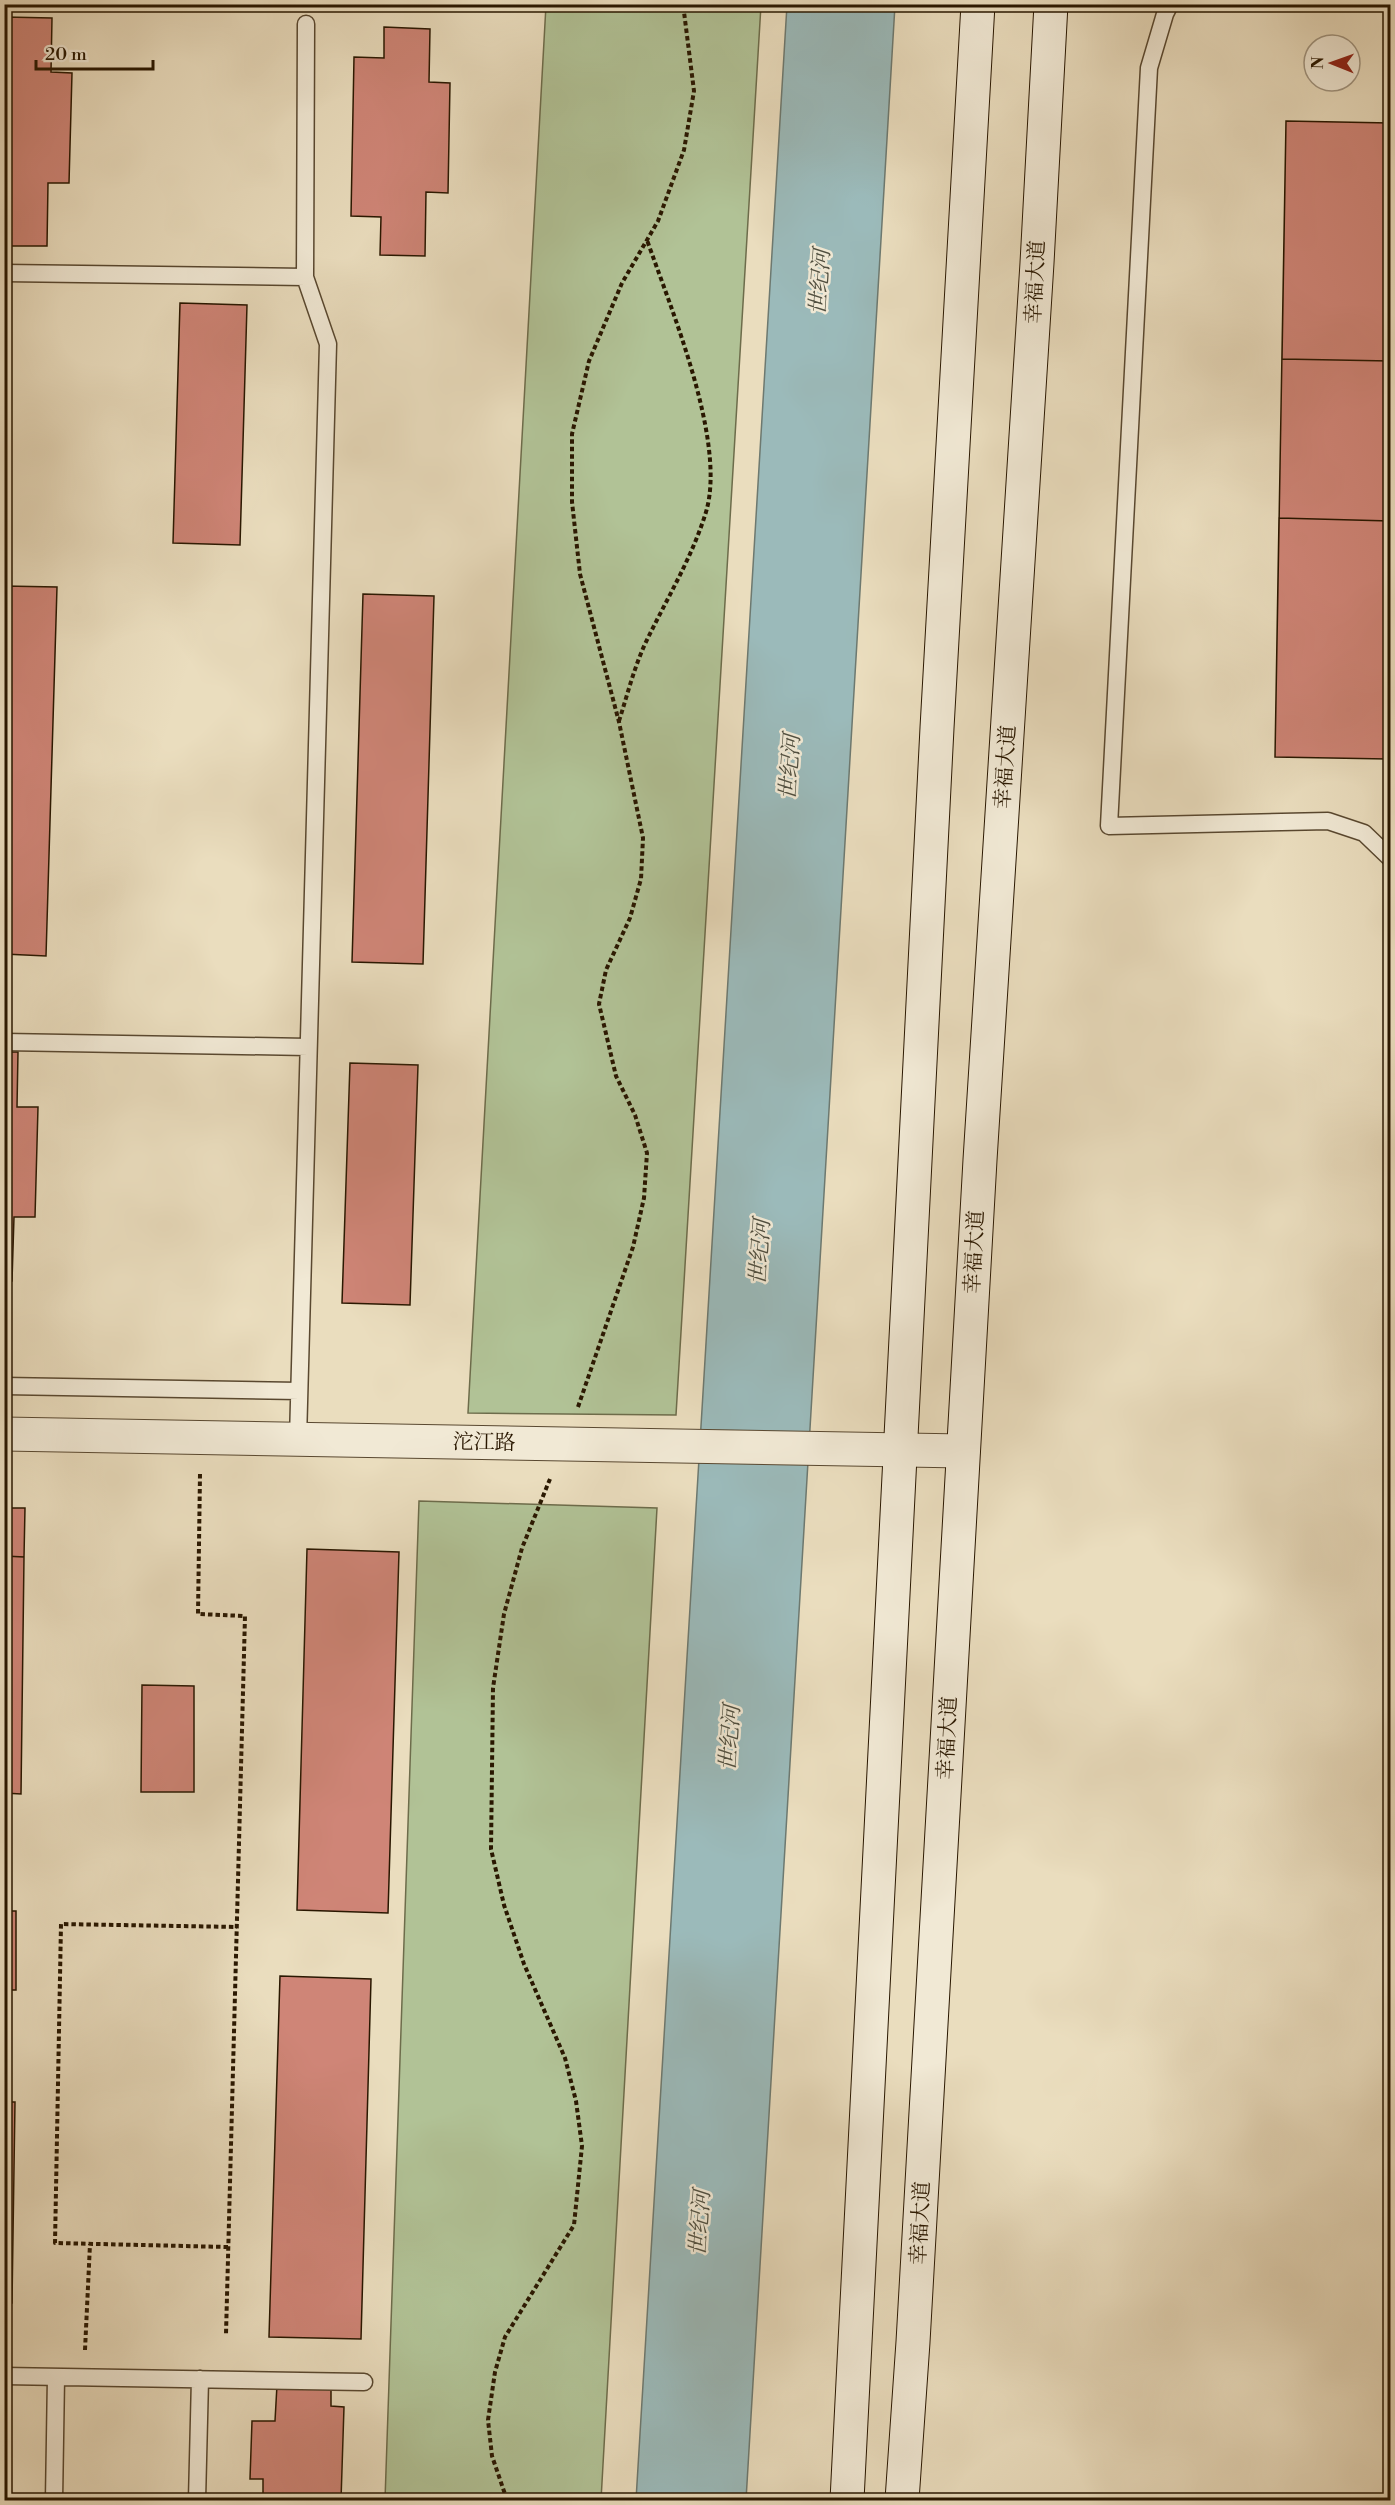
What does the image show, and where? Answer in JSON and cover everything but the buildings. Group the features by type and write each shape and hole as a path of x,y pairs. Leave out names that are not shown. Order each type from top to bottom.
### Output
{"main road":[{"path":"847,2500 897,1450 978,4"},
{"name":"幸福大道","path":"902,2500 914,2330 963,1451 1037,263 1050,4"},
{"name":"沱江路","path":"4,1434 963,1451"}],"lane":[{"path":"1170,4 1149,68 1109,826 1328,820 1365,833 1390,858"},
{"path":"298,1439 328,344 305,277 306,24"},
{"path":"4,273 305,277"},
{"path":"4,1042 309,1047"},
{"path":"4,1386 299,1391"},
{"path":"4,2376 364,2382"},
{"path":"54,2500 56,2377"},
{"path":"197,2500 200,2379"}],"path":[{"path":"507,2500 492,2456 488,2420 495,2372 505,2337 574,2225 582,2146 576,2101 565,2058 524,1964 504,1905 490,1849 493,1688 504,1614 522,1548 564,1444 633,1247 644,1197 647,1153 635,1115 616,1076 599,1004 606,970 630,918 641,879 643,838 619,722 580,574 572,502 572,434 589,361 622,283 658,221 684,150 694,91 683,4"},
{"path":"619,722 644,646 682,572 707,510 711,469 703,411 647,239"},
{"path":"201,1438 198,1614 245,1616 226,2334"},
{"path":"228,2247 55,2243 61,1924 237,1927"},
{"path":"84,2377 90,2244"}],"green space":[{"path":"546,5 761,5 676,1415 468,1413"},
{"path":"419,1501 657,1508 601,2500 385,2500"}],"water":[{"name":"世纪河","path":"787,5 895,5 746,2500 636,2500"}]}
